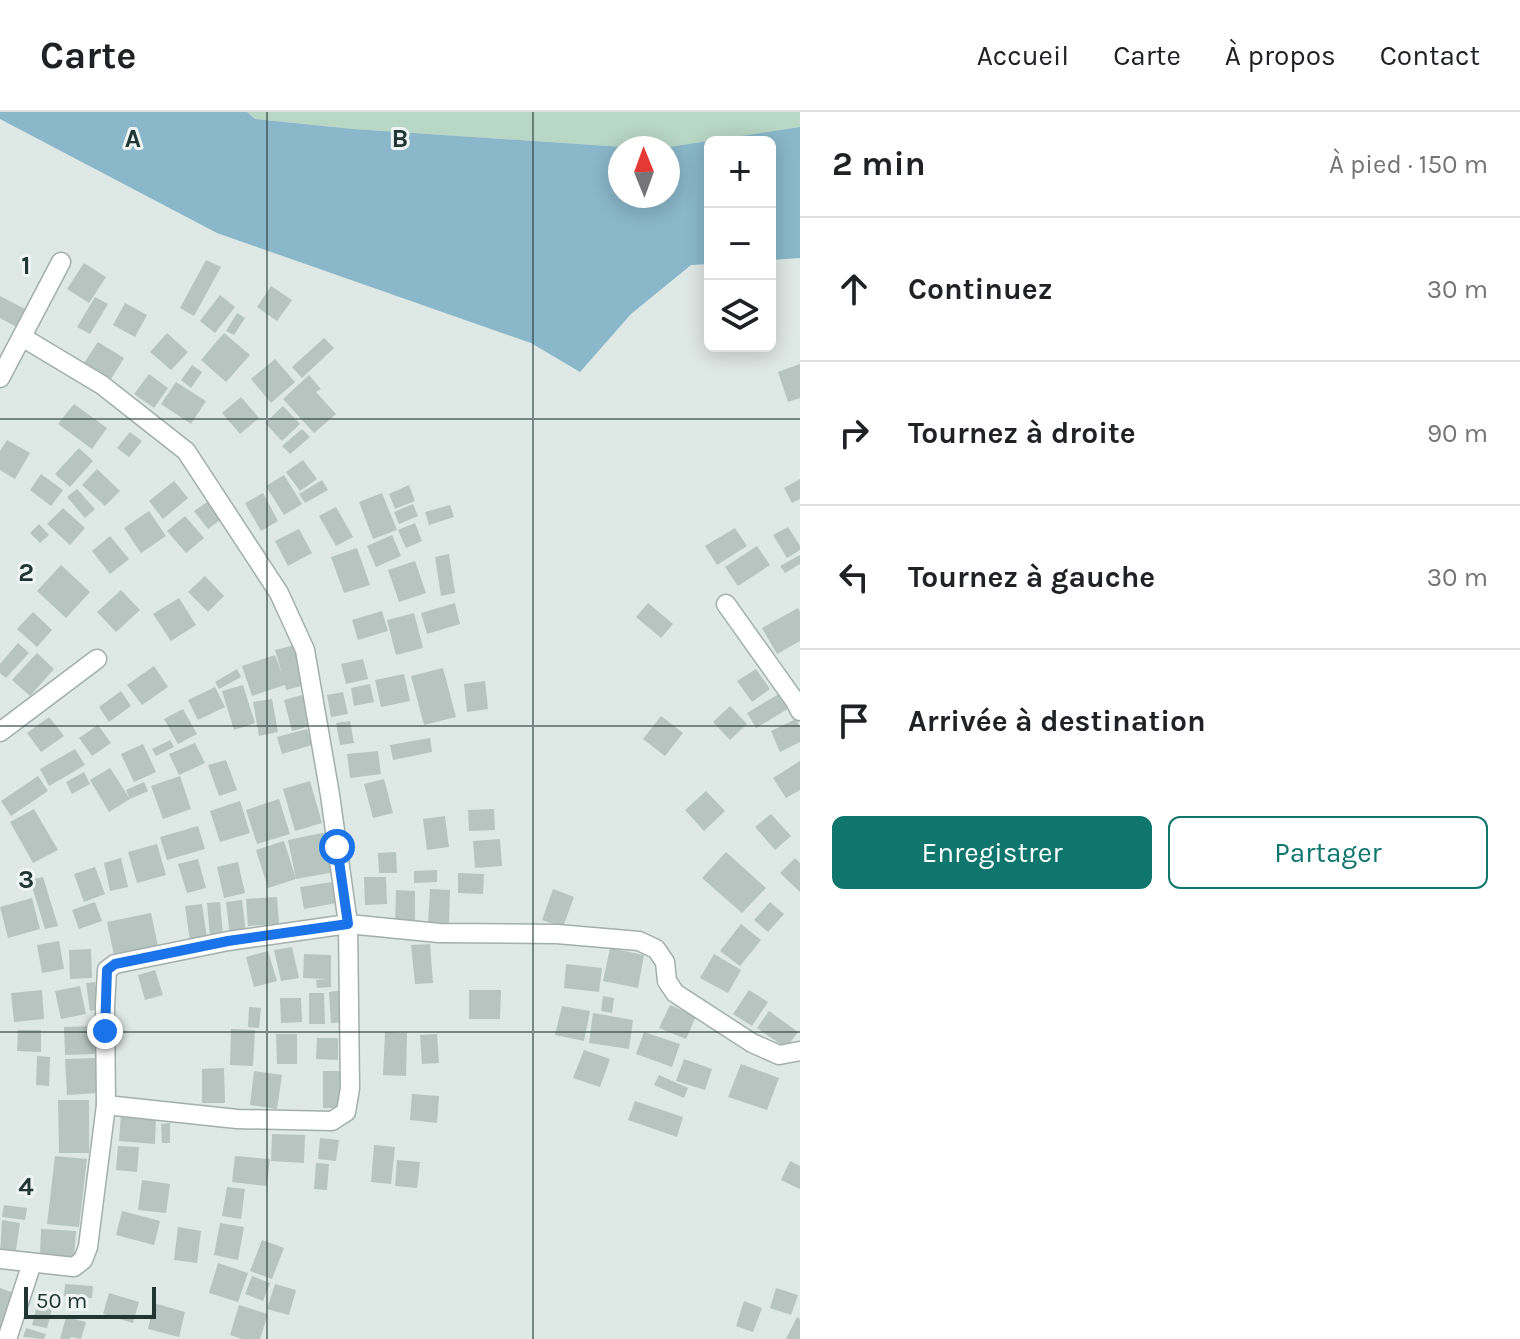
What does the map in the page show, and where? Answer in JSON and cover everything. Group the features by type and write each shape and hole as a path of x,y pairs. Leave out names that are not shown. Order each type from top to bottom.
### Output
{"street":[{"path":"0,378 61,262"},
{"path":"22,337 102,385 186,451 279,593 305,650 348,924 350,1088 346,1112 332,1121 237,1119 106,1105"},
{"path":"726,604 798,703"},
{"path":"0,732 97,659"},
{"path":"0,1259 74,1267 83,1260 88,1247 106,1105 107,970 115,964 228,941 348,924 439,933 557,934 639,941 656,949 665,962 667,981 675,993 752,1043 779,1055 800,1051"},
{"path":"7,1339 32,1263"}],"green space":[{"path":"247,112 800,112 800,127 741,136 704,136 704,142 680,145 680,136 608,136 608,146 353,129 255,119"}],"water":[{"path":"0,112 247,112 255,119 353,129 608,146 608,208 680,208 680,145 704,142 704,264 691,265 631,314 580,372 531,343 217,233 0,119"},
{"path":"800,127 800,258 776,260 776,136 741,136"}],"building":[{"path":"206,260 221,267 194,316 180,308"},
{"path":"84,263 106,277 89,303 67,289"},
{"path":"271,286 292,300 277,321 257,307"},
{"path":"220,295 235,307 215,333 200,321"},
{"path":"0,296 29,311 20,329 0,318"},
{"path":"95,297 108,304 90,334 77,327"},
{"path":"125,303 147,315 135,337 113,325"},
{"path":"237,313 245,318 234,335 226,331"},
{"path":"167,333 188,352 171,370 150,352"},
{"path":"224,333 250,355 226,382 201,360"},
{"path":"324,338 334,348 302,378 292,367"},
{"path":"98,342 124,358 111,379 84,363"},
{"path":"275,359 295,382 271,403 251,379"},
{"path":"800,364 800,398 788,402 778,372"},
{"path":"192,365 202,372 191,388 181,380"},
{"path":"149,374 168,388 154,408 134,394"},
{"path":"309,375 321,389 316,392 336,414 314,433 283,399"},
{"path":"176,382 206,401 191,424 161,404"},
{"path":"241,397 259,418 240,434 222,413"},
{"path":"74,404 107,428 92,449 58,424"},
{"path":"283,406 300,424 282,441 265,423"},
{"path":"302,429 310,437 290,454 282,446"},
{"path":"130,432 142,441 129,457 117,448"},
{"path":"7,440 30,453 15,479 0,470 0,451"},
{"path":"79,448 93,461 70,487 55,474"},
{"path":"303,460 317,479 300,491 286,472"},
{"path":"97,469 120,491 105,506 82,485"},
{"path":"41,474 63,490 51,506 30,490"},
{"path":"284,475 302,504 284,515 266,486"},
{"path":"800,479 800,499 792,503 784,488"},
{"path":"322,480 328,490 305,503 299,494"},
{"path":"174,481 188,498 163,519 149,501"},
{"path":"409,485 415,501 395,509 389,494"},
{"path":"77,489 95,509 85,518 67,497"},
{"path":"263,493 278,521 261,531 245,503"},
{"path":"382,493 397,530 373,539 359,502"},
{"path":"210,500 223,518 208,529 194,511"},
{"path":"413,504 418,516 399,524 394,512"},
{"path":"450,505 454,517 429,525 425,512"},
{"path":"336,507 353,537 336,546 319,516"},
{"path":"63,508 85,528 70,545 47,524"},
{"path":"149,511 166,536 141,553 124,528"},
{"path":"185,516 204,538 186,553 167,531"},
{"path":"415,523 422,541 406,548 398,530"},
{"path":"39,524 49,535 40,543 30,533"},
{"path":"788,527 800,550 787,558 773,535"},
{"path":"735,528 747,546 717,565 705,546"},
{"path":"299,529 312,553 288,566 275,541"},
{"path":"392,535 401,556 376,567 367,546"},
{"path":"110,536 129,559 110,574 92,551"},
{"path":"757,546 770,565 738,586 725,567"},
{"path":"357,548 370,585 344,593 331,557"},
{"path":"449,554 455,593 441,596 435,557"},
{"path":"800,555 800,564 785,573 780,566"},
{"path":"415,561 426,593 399,602 388,570"},
{"path":"61,565 90,592 66,618 37,591"},
{"path":"205,576 224,596 208,612 188,592"},
{"path":"121,590 140,610 116,632 97,612"},
{"path":"179,598 196,625 171,641 153,614"},
{"path":"455,603 460,624 427,634 421,613"},
{"path":"648,603 673,624 661,638 636,617"},
{"path":"798,608 800,641 777,654 762,628"},
{"path":"382,611 388,631 358,640 352,620"},
{"path":"33,612 52,630 37,647 17,629"},
{"path":"414,613 423,648 396,655 387,620"},
{"path":"18,643 29,653 6,678 0,673 0,664"},
{"path":"295,645 306,685 286,690 285,685 252,696 242,666 275,655 282,674 275,650"},
{"path":"37,653 54,669 30,696 12,680"},
{"path":"363,659 368,679 346,684 341,664"},
{"path":"154,666 168,687 142,705 127,685"},
{"path":"443,668 456,717 424,725 411,676"},
{"path":"237,669 241,677 219,689 215,682"},
{"path":"756,669 770,689 752,702 737,681"},
{"path":"404,674 410,701 381,707 375,680"},
{"path":"485,681 488,709 467,712 464,684"},
{"path":"370,684 374,702 354,706 351,688"},
{"path":"243,685 255,723 234,730 222,691"},
{"path":"215,687 225,707 198,720 188,700"},
{"path":"121,691 131,706 109,722 99,707"},
{"path":"343,692 348,714 331,717 327,695"},
{"path":"782,692 791,707 756,728 747,713"},
{"path":"306,694 314,725 292,731 284,700"},
{"path":"272,699 278,732 259,736 253,702"},
{"path":"730,706 747,724 730,740 713,722"},
{"path":"183,709 197,734 178,744 164,719"},
{"path":"661,716 683,733 665,756 643,739"},
{"path":"49,717 64,736 41,752 27,733"},
{"path":"796,719 800,727 800,742 780,752 771,731"},
{"path":"350,721 354,743 340,745 336,723"},
{"path":"98,725 111,743 92,756 79,738"},
{"path":"307,729 312,745 282,754 277,737"},
{"path":"430,738 432,752 393,760 390,745"},
{"path":"170,740 174,747 156,756 152,749"},
{"path":"195,743 205,763 179,775 169,754"},
{"path":"143,744 156,772 134,782 121,754"},
{"path":"75,749 85,765 49,786 40,769"},
{"path":"378,751 381,774 350,778 347,754"},
{"path":"226,760 237,790 219,796 208,765"},
{"path":"800,761 800,790 786,798 773,778"},
{"path":"110,768 130,799 109,812 90,780"},
{"path":"84,772 90,784 72,794 66,782"},
{"path":"38,776 48,791 11,816 1,801"},
{"path":"180,776 191,809 163,819 151,786"},
{"path":"384,779 393,813 373,818 364,784"},
{"path":"310,781 322,823 295,831 283,789"},
{"path":"144,782 148,791 130,799 126,790"},
{"path":"706,791 725,811 704,831 685,810"},
{"path":"279,799 290,834 257,844 246,810"},
{"path":"240,801 250,833 220,842 210,811"},
{"path":"34,809 58,850 33,863 10,822"},
{"path":"494,809 495,830 469,831 468,810"},
{"path":"771,814 791,836 775,850 755,827"},
{"path":"445,816 449,847 427,850 423,819"},
{"path":"198,826 205,849 167,860 160,837"},
{"path":"327,832 335,872 296,879 288,840"},
{"path":"500,839 502,866 475,868 473,841"},
{"path":"284,841 296,879 268,888 256,850"},
{"path":"157,844 166,875 137,883 128,852"},
{"path":"396,852 397,873 379,873 378,853"},
{"path":"726,852 766,888 742,913 702,878"},
{"path":"121,858 128,887 110,891 104,863"},
{"path":"795,858 800,863 800,892 780,873"},
{"path":"198,859 206,888 187,893 178,864"},
{"path":"238,862 245,893 224,898 217,867"},
{"path":"95,867 105,894 84,902 74,874"},
{"path":"437,870 437,882 414,883 414,871"},
{"path":"458,873 484,874 483,894 458,893"},
{"path":"43,877 58,926 45,929 30,880"},
{"path":"364,877 386,877 387,904 365,905"},
{"path":"332,882 336,903 304,909 300,887"},
{"path":"430,889 450,890 449,925 428,924"},
{"path":"553,889 574,897 563,927 542,920"},
{"path":"396,890 415,891 415,925 395,925"},
{"path":"277,897 279,924 248,926 246,899"},
{"path":"32,898 40,929 8,938 0,907"},
{"path":"242,900 246,934 230,936 226,902"},
{"path":"95,902 102,921 79,929 72,910"},
{"path":"220,902 223,935 210,936 207,903"},
{"path":"770,902 784,914 768,932 754,920"},
{"path":"202,904 207,938 190,941 185,906"},
{"path":"151,913 159,951 115,960 107,922"},
{"path":"741,924 761,940 740,966 720,951"},
{"path":"59,941 64,969 42,973 37,945"},
{"path":"430,944 433,983 415,984 411,945"},
{"path":"292,947 299,978 281,981 274,950"},
{"path":"610,948 644,955 638,988 603,981"},
{"path":"91,949 92,978 70,979 69,950"},
{"path":"268,951 277,981 254,987 246,957"},
{"path":"304,954 331,955 331,987 317,988 316,980 327,979 303,978"},
{"path":"714,954 741,970 728,993 700,978"},
{"path":"566,964 602,968 599,992 564,988"},
{"path":"155,970 163,995 145,1000 138,975"},
{"path":"95,982 100,1009 90,1011 86,983"},
{"path":"80,986 86,1014 61,1019 55,991"},
{"path":"42,990 44,1019 14,1022 11,993"},
{"path":"343,990 346,1022 331,1023 329,992"},
{"path":"469,990 501,990 500,1019 469,1019"},
{"path":"749,990 768,1002 752,1026 733,1014"},
{"path":"309,993 324,993 325,1024 309,1024"},
{"path":"603,996 614,998 612,1013 601,1011"},
{"path":"280,998 301,998 302,1022 281,1023"},
{"path":"670,1005 696,1016 686,1039 659,1028"},
{"path":"562,1006 590,1011 584,1041 555,1035"},
{"path":"249,1007 261,1008 259,1028 248,1027"},
{"path":"769,1011 798,1032 786,1048 757,1028"},
{"path":"593,1013 633,1020 629,1049 589,1043"},
{"path":"94,1026 95,1054 65,1055 64,1027"},
{"path":"231,1029 255,1030 253,1066 230,1065"},
{"path":"18,1030 41,1030 41,1052 17,1051"},
{"path":"385,1032 407,1033 406,1076 383,1075"},
{"path":"644,1032 680,1044 672,1067 636,1054"},
{"path":"276,1034 297,1034 297,1064 277,1064"},
{"path":"437,1034 439,1063 422,1064 420,1035"},
{"path":"317,1038 338,1038 338,1060 316,1059"},
{"path":"584,1050 610,1059 600,1087 573,1078"},
{"path":"37,1056 50,1057 49,1086 36,1085"},
{"path":"95,1058 97,1093 67,1095 65,1059"},
{"path":"684,1059 712,1069 705,1090 676,1081"},
{"path":"741,1064 779,1078 767,1110 728,1097"},
{"path":"224,1068 225,1103 202,1103 202,1069"},
{"path":"254,1071 282,1075 277,1109 250,1105"},
{"path":"323,1071 340,1071 339,1108 323,1108"},
{"path":"659,1075 688,1088 684,1098 654,1085"},
{"path":"412,1094 439,1096 437,1123 410,1120"},
{"path":"58,1100 89,1100 89,1153 59,1153"},
{"path":"635,1101 683,1117 677,1137 628,1120"},
{"path":"121,1114 156,1117 155,1144 119,1141"},
{"path":"170,1123 170,1143 162,1143 161,1124"},
{"path":"272,1134 305,1135 304,1163 271,1161"},
{"path":"320,1138 339,1140 336,1161 318,1159"},
{"path":"374,1145 395,1147 391,1184 371,1182"},
{"path":"118,1146 139,1147 137,1172 116,1170"},
{"path":"55,1156 87,1159 79,1227 47,1224"},
{"path":"235,1156 270,1159 267,1186 232,1182"},
{"path":"397,1160 420,1162 417,1188 395,1186"},
{"path":"790,1161 800,1166 800,1189 781,1180"},
{"path":"316,1163 329,1164 327,1190 314,1189"},
{"path":"142,1180 170,1184 166,1213 138,1210"},
{"path":"227,1187 245,1189 241,1219 222,1216"},
{"path":"4,1205 27,1208 25,1220 2,1217"},
{"path":"122,1211 160,1221 154,1245 116,1235"},
{"path":"2,1220 20,1223 15,1257 0,1255"},
{"path":"220,1223 244,1227 238,1260 214,1255"},
{"path":"178,1227 201,1231 197,1263 174,1260"},
{"path":"41,1229 76,1231 74,1257 40,1255"},
{"path":"262,1240 284,1248 272,1279 250,1271"},
{"path":"218,1263 248,1273 238,1302 209,1293"},
{"path":"252,1276 270,1283 263,1301 245,1294"},
{"path":"65,1284 93,1286 92,1298 64,1296"},
{"path":"275,1284 296,1290 289,1315 267,1309"},
{"path":"0,1288 14,1293 0,1335"},
{"path":"776,1288 798,1295 791,1315 770,1308"},
{"path":"109,1293 139,1302 133,1323 103,1314"},
{"path":"40,1294 55,1298 47,1328 32,1325"},
{"path":"744,1301 762,1308 753,1332 736,1326"},
{"path":"154,1303 185,1312 179,1337 148,1329"},
{"path":"239,1305 268,1314 260,1339 230,1335"},
{"path":"66,1317 86,1322 81,1339 60,1339"},
{"path":"797,1317 800,1319 800,1339 786,1339"},
{"path":"26,1328 46,1334 44,1339 23,1337"}],"route":[{"path":"105,1031 107,970 115,964 228,941 348,924 337,847"}]}
